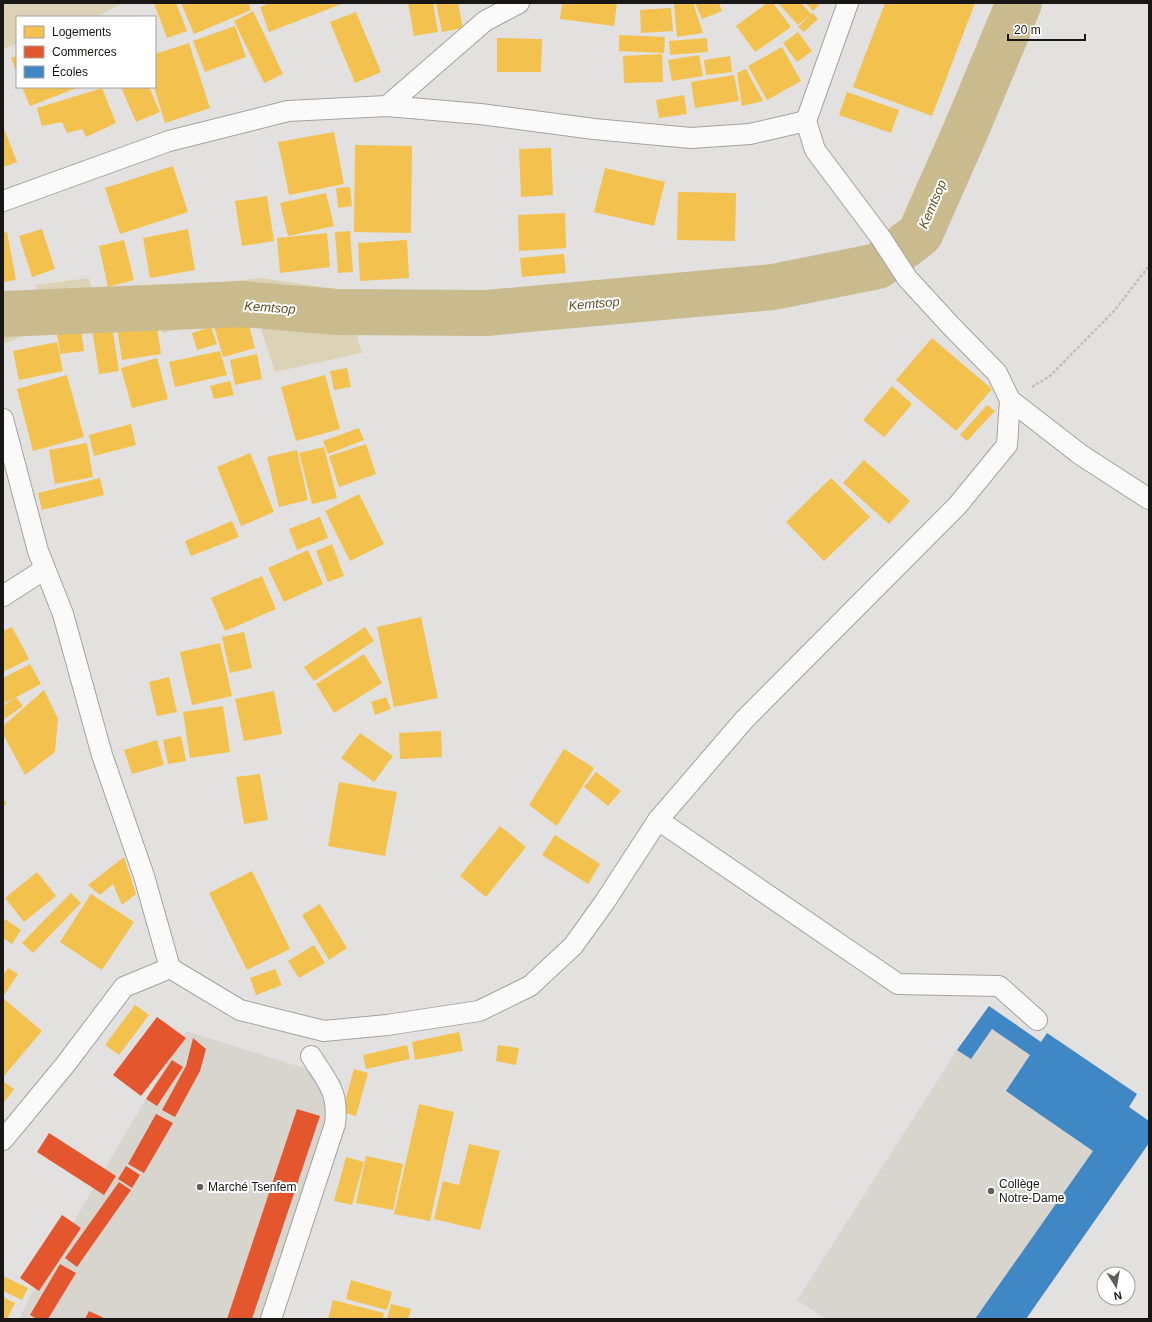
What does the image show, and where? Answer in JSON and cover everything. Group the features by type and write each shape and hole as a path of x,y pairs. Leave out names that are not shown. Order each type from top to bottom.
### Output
{"street":[{"path":"387,106 486,21 519,3"},
{"path":"848,3 806,122 815,150 881,238 907,278 997,373 1010,400 1082,455 1149,499"},
{"path":"3,201 169,141 288,111 387,106 480,114 594,130 690,138 750,134 806,122"},
{"path":"3,419 38,551 63,614 102,755 144,876 170,968 240,1010 324,1031 387,1025 480,1012 530,986 572,946 604,903 658,820 744,720 957,506 1007,445 1010,400"},
{"path":"3,596 45,569"},
{"path":"658,820 898,984 999,986 1037,1020"},
{"path":"3,1140 65,1065 124,987 170,968"},
{"path":"271,1319 335,1124 337,1109 333,1091 311,1056"}],"path":[{"path":"1010,400 1050,376 1114,311 1149,266"}],"shaded area":[{"path":"3,3 123,3 98,16 16,16 16,44 3,49"},
{"path":"89,278 93,296 261,278 344,290 362,353 275,372 256,313 163,333 159,317 44,328 3,344 3,296 39,297 35,285"},
{"name":"Collège Notre-Dame","path":"989,1006 1041,1042 1047,1033 1137,1094 1129,1107 1149,1121 1149,1143 1026,1319 826,1319 797,1300 957,1050"},
{"name":"Marché Tsenfem","path":"186,1031 342,1080 262,1319 19,1319 31,1294"}],"building: Logements":[{"path":"154,3 176,3 187,31 167,38"},
{"path":"181,3 248,3 251,10 194,34"},
{"path":"270,3 344,3 269,32 260,7"},
{"path":"408,3 433,3 438,32 414,36"},
{"path":"436,3 458,3 463,28 442,32"},
{"path":"562,3 617,3 614,26 560,19"},
{"path":"693,3 703,33 677,37 674,4"},
{"path":"695,3 719,3 722,11 702,19"},
{"path":"767,3 773,3 791,27 755,52 736,26"},
{"path":"778,3 801,3 811,14 798,25"},
{"path":"806,3 821,3 813,11"},
{"path":"885,3 975,3 932,116 853,87"},
{"path":"671,8 673,31 641,33 640,10"},
{"path":"253,11 283,74 264,83 234,21"},
{"path":"356,12 381,72 355,83 330,22"},
{"path":"812,13 818,19 804,32 798,27"},
{"path":"235,26 246,57 205,72 193,41"},
{"path":"798,32 812,51 797,62 783,43"},
{"path":"619,35 665,37 664,53 619,51"},
{"path":"497,38 542,39 541,72 497,72"},
{"path":"707,38 708,52 670,55 669,41"},
{"path":"189,43 210,108 165,123 154,88 156,88 156,54"},
{"path":"782,47 801,81 767,100 748,66"},
{"path":"662,54 663,82 624,83 623,56"},
{"path":"699,55 703,76 672,81 668,60"},
{"path":"16,56 16,70 11,58"},
{"path":"730,56 732,72 706,75 704,60"},
{"path":"746,69 763,101 742,106 737,73"},
{"path":"734,75 739,101 695,108 691,82"},
{"path":"22,88 76,88 30,106"},
{"path":"102,88 116,123 86,137 82,129 67,133 62,122 42,126 37,108"},
{"path":"121,88 149,88 160,112 136,122"},
{"path":"847,92 899,110 891,133 839,115"},
{"path":"684,95 687,114 659,118 656,100"},
{"path":"3,126 17,162 3,167"},
{"path":"334,132 344,184 289,195 278,142"},
{"path":"355,145 412,146 411,233 354,232"},
{"path":"551,148 553,195 521,197 519,149"},
{"path":"173,166 188,212 120,234 105,188"},
{"path":"605,168 665,182 654,226 594,212"},
{"path":"350,187 352,206 338,208 336,188"},
{"path":"678,192 736,193 735,241 677,240"},
{"path":"326,193 334,226 288,236 280,203"},
{"path":"267,196 274,241 242,246 235,201"},
{"path":"565,213 566,248 519,251 518,215"},
{"path":"42,229 55,269 32,277 19,236"},
{"path":"188,229 195,270 150,278 143,238"},
{"path":"350,231 353,272 338,273 335,232"},
{"path":"7,232 16,280 3,282 3,233"},
{"path":"327,233 330,267 280,273 277,238"},
{"path":"124,240 134,280 108,287 99,246"},
{"path":"407,240 409,278 360,281 358,243"},
{"path":"564,254 566,273 522,277 520,258"},
{"path":"247,317 255,348 223,357 214,326"},
{"path":"156,322 161,354 122,360 117,328"},
{"path":"112,326 119,371 99,374 92,329"},
{"path":"211,327 217,344 197,350 192,333"},
{"path":"81,330 84,351 60,354 57,333"},
{"path":"932,338 992,389 956,431 896,380"},
{"path":"57,342 63,371 19,380 13,351"},
{"path":"220,351 227,375 175,387 169,362"},
{"path":"257,354 262,379 235,385 230,360"},
{"path":"157,358 168,399 132,408 121,368"},
{"path":"347,368 351,387 334,390 330,371"},
{"path":"67,375 84,437 33,451 17,389"},
{"path":"325,375 340,429 296,441 281,387"},
{"path":"230,381 234,395 214,399 210,386"},
{"path":"892,386 912,404 884,437 863,420"},
{"path":"987,405 995,411 967,441 960,435"},
{"path":"131,424 136,445 94,456 89,435"},
{"path":"359,428 364,440 328,454 323,441"},
{"path":"87,443 93,477 55,484 49,450"},
{"path":"366,444 376,474 339,487 329,456"},
{"path":"324,447 337,498 312,504 299,453"},
{"path":"297,450 308,500 279,507 267,457"},
{"path":"250,453 274,512 241,526 217,467"},
{"path":"864,460 910,501 889,524 843,483"},
{"path":"100,478 104,495 42,510 38,493"},
{"path":"831,478 870,517 824,561 786,522"},
{"path":"359,494 384,544 350,561 325,511"},
{"path":"320,517 328,538 297,550 289,529"},
{"path":"232,521 239,537 191,556 185,541"},
{"path":"332,544 344,576 328,582 316,551"},
{"path":"308,550 323,584 284,602 268,568"},
{"path":"262,576 276,609 225,631 211,598"},
{"path":"421,617 438,698 394,707 377,627"},
{"path":"12,627 29,659 3,672 3,631"},
{"path":"365,627 374,641 314,681 304,667"},
{"path":"244,632 252,668 230,673 222,637"},
{"path":"220,643 232,696 192,705 180,652"},
{"path":"364,654 382,683 334,713 316,684"},
{"path":"30,664 41,684 3,704 3,678"},
{"path":"169,677 177,712 157,716 149,682"},
{"path":"44,690 58,719 55,752 25,775 3,734 3,726"},
{"path":"274,691 282,734 244,741 235,699"},
{"path":"16,697 23,706 3,720 3,706"},
{"path":"386,697 391,709 375,715 371,702"},
{"path":"223,706 230,752 190,758 183,712"},
{"path":"441,731 442,757 400,759 399,733"},
{"path":"360,733 393,756 374,782 341,758"},
{"path":"181,736 186,761 168,764 163,740"},
{"path":"157,740 164,765 132,774 124,750"},
{"path":"564,749 594,768 557,826 529,805"},
{"path":"596,772 621,791 608,806 584,787"},
{"path":"260,774 268,820 244,824 236,777"},
{"path":"339,782 397,792 385,856 328,846"},
{"path":"3,798 7,804 3,806"},
{"path":"500,826 526,847 486,897 460,876"},
{"path":"555,835 600,864 588,884 542,855"},
{"path":"124,857 136,894 122,905 113,884 100,895 88,885"},
{"path":"252,871 290,949 247,970 209,893"},
{"path":"37,872 56,896 24,922 5,898"},
{"path":"71,893 81,903 33,953 22,943"},
{"path":"91,894 134,922 102,970 60,942"},
{"path":"320,904 347,948 329,960 302,915"},
{"path":"5,919 21,930 12,944 3,938 3,923"},
{"path":"314,945 325,963 299,978 288,961"},
{"path":"8,968 18,974 3,997 3,975"},
{"path":"275,969 282,985 256,995 250,978"},
{"path":"4,999 42,1031 3,1077 3,1000"},
{"path":"135,1005 149,1015 119,1055 105,1045"},
{"path":"459,1032 463,1051 415,1060 412,1042"},
{"path":"407,1045 410,1059 366,1069 363,1055"},
{"path":"498,1045 519,1048 516,1065 496,1061"},
{"path":"354,1069 368,1073 356,1116 342,1112"},
{"path":"3,1081 14,1089 3,1104"},
{"path":"419,1104 454,1112 430,1221 394,1214"},
{"path":"469,1144 500,1151 480,1230 434,1219 443,1181 459,1185"},
{"path":"366,1156 403,1164 393,1210 356,1203"},
{"path":"346,1157 364,1162 352,1205 334,1201"},
{"path":"3,1276 28,1288 22,1300 3,1291"},
{"path":"351,1280 392,1292 387,1310 346,1299"},
{"path":"3,1297 15,1303 7,1319 3,1319"},
{"path":"333,1300 384,1313 383,1319 328,1319"},
{"path":"391,1304 411,1309 408,1319 387,1319"}],"building: Commerces":[{"path":"157,1017 186,1038 141,1096 113,1075"},
{"path":"193,1038 206,1049 200,1071 175,1117 162,1110 186,1066"},
{"path":"172,1060 183,1067 157,1106 146,1099"},
{"path":"297,1109 320,1116 252,1319 227,1319"},
{"path":"156,1114 173,1123 144,1173 128,1164"},
{"path":"49,1133 116,1176 104,1195 37,1152"},
{"path":"126,1166 140,1175 132,1188 118,1179"},
{"path":"119,1182 131,1190 77,1267 65,1258"},
{"path":"62,1215 81,1228 39,1291 20,1278"},
{"path":"60,1264 76,1273 48,1319 37,1319 30,1315"},
{"path":"89,1311 106,1319 85,1319"}],"building: Écoles":[{"path":"989,1006 1041,1042 1047,1033 1137,1094 1129,1107 1149,1121 1149,1143 1026,1319 975,1319 1093,1151 1006,1091 1030,1055 992,1029 971,1059 957,1050"}],"waterway":[{"name":"Kemtsop","path":"3,314 242,304 336,312 486,313 773,287 878,266 920,234 966,130 1019,3"}],"place":[{"name":"Marché Tsenfem","path":"200,1187"},
{"name":"Collège Notre-Dame","path":"991,1191"}]}
